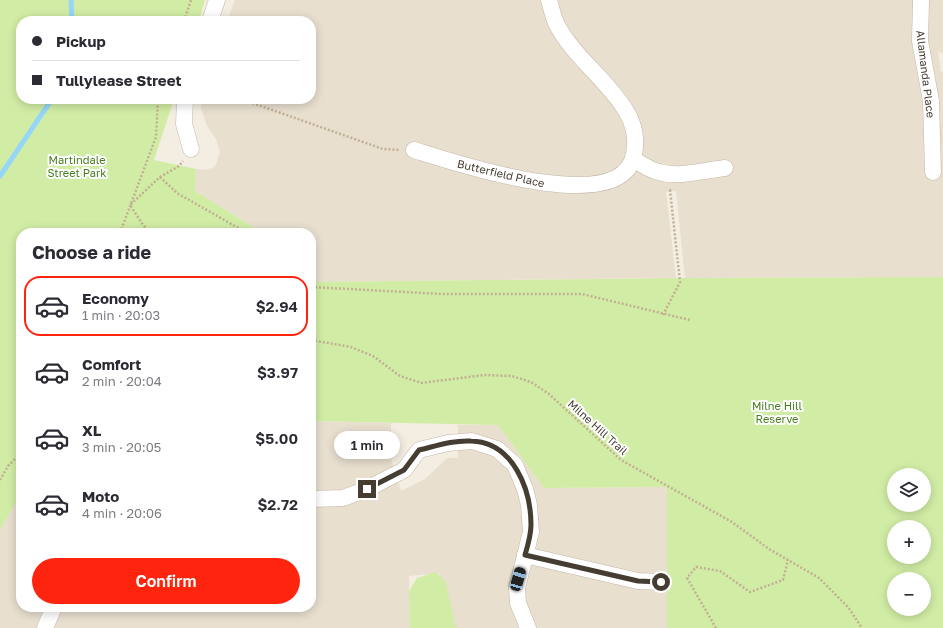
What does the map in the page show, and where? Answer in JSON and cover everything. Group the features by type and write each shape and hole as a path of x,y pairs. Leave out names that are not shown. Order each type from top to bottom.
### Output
{"street":[{"path":"212,16 217,0"},
{"name":"Butterfield Place","path":"414,150 485,171 532,182 587,184 615,180 626,171 633,159 636,142 632,125 626,111 572,46 556,23 549,0"},
{"name":"Allamanda Place","path":"921,0 920,41 931,101 933,172"},
{"path":"185,104 184,124 191,148"},
{"path":"633,159 649,169 661,173 675,174 725,168"},
{"path":"316,499 343,498 367,489 404,470 419,450 448,443 472,441 498,449 515,465 529,505 531,532 518,579 517,596 521,614 528,628"},
{"path":"525,555 638,581 661,582"},
{"path":"45,628 52,612"}],"path":[{"path":"186,16 191,0"},
{"path":"122,228 156,137 158,104"},
{"path":"255,104 383,149 414,150"},
{"path":"130,205 160,177 179,166 191,148"},
{"path":"661,173 662,188 670,190 680,282 663,315"},
{"path":"160,177 177,193 238,228"},
{"path":"130,205 146,228"},
{"path":"316,287 444,294 582,294 663,315 690,320"},
{"name":"Milne Hill Trail","path":"316,341 351,347 373,356 400,376 422,383 484,375 512,376 531,382 549,394 621,460 732,522 769,549 819,578 848,607 862,628"},
{"path":"0,480 8,466 16,458"},
{"path":"716,628 687,578 696,567 720,571 750,592 783,580 788,560"}],"shaded area":[{"path":"235,0 943,0 943,54 938,51 941,72 943,71 943,277 685,278 676,191 666,192 676,278 316,282 316,228 255,228 195,191 196,169 205,170 215,167 220,152 216,139 207,126 201,108 201,104 316,104 316,16 229,16"},
{"path":"316,421 391,423 391,459 401,491 425,479 447,458 458,458 458,425 498,425 544,488 667,487 667,628 453,628 439,573 409,576 410,628 0,628 0,530 16,500 16,612 316,612"}],"green space":[{"name":"Martindale Street Park","path":"0,0 205,0 200,16 16,16 16,104 172,104 154,160 196,169 195,191 255,228 16,228 16,502 0,530"},
{"name":"Milne Hill Reserve","path":"943,277 943,628 667,628 667,487 544,488 498,425 316,421 316,282"},
{"path":"436,572 446,582 455,625 458,628 410,628 409,591 417,578"}],"waterway":[{"path":"71,0 72,16"},
{"path":"0,176 49,104"}],"route":[{"path":"367,489 404,470 415,458 419,450 448,443 472,441 482,443 498,449 508,457 515,465 525,489 529,505 531,532 525,555 638,581 661,582"}]}
